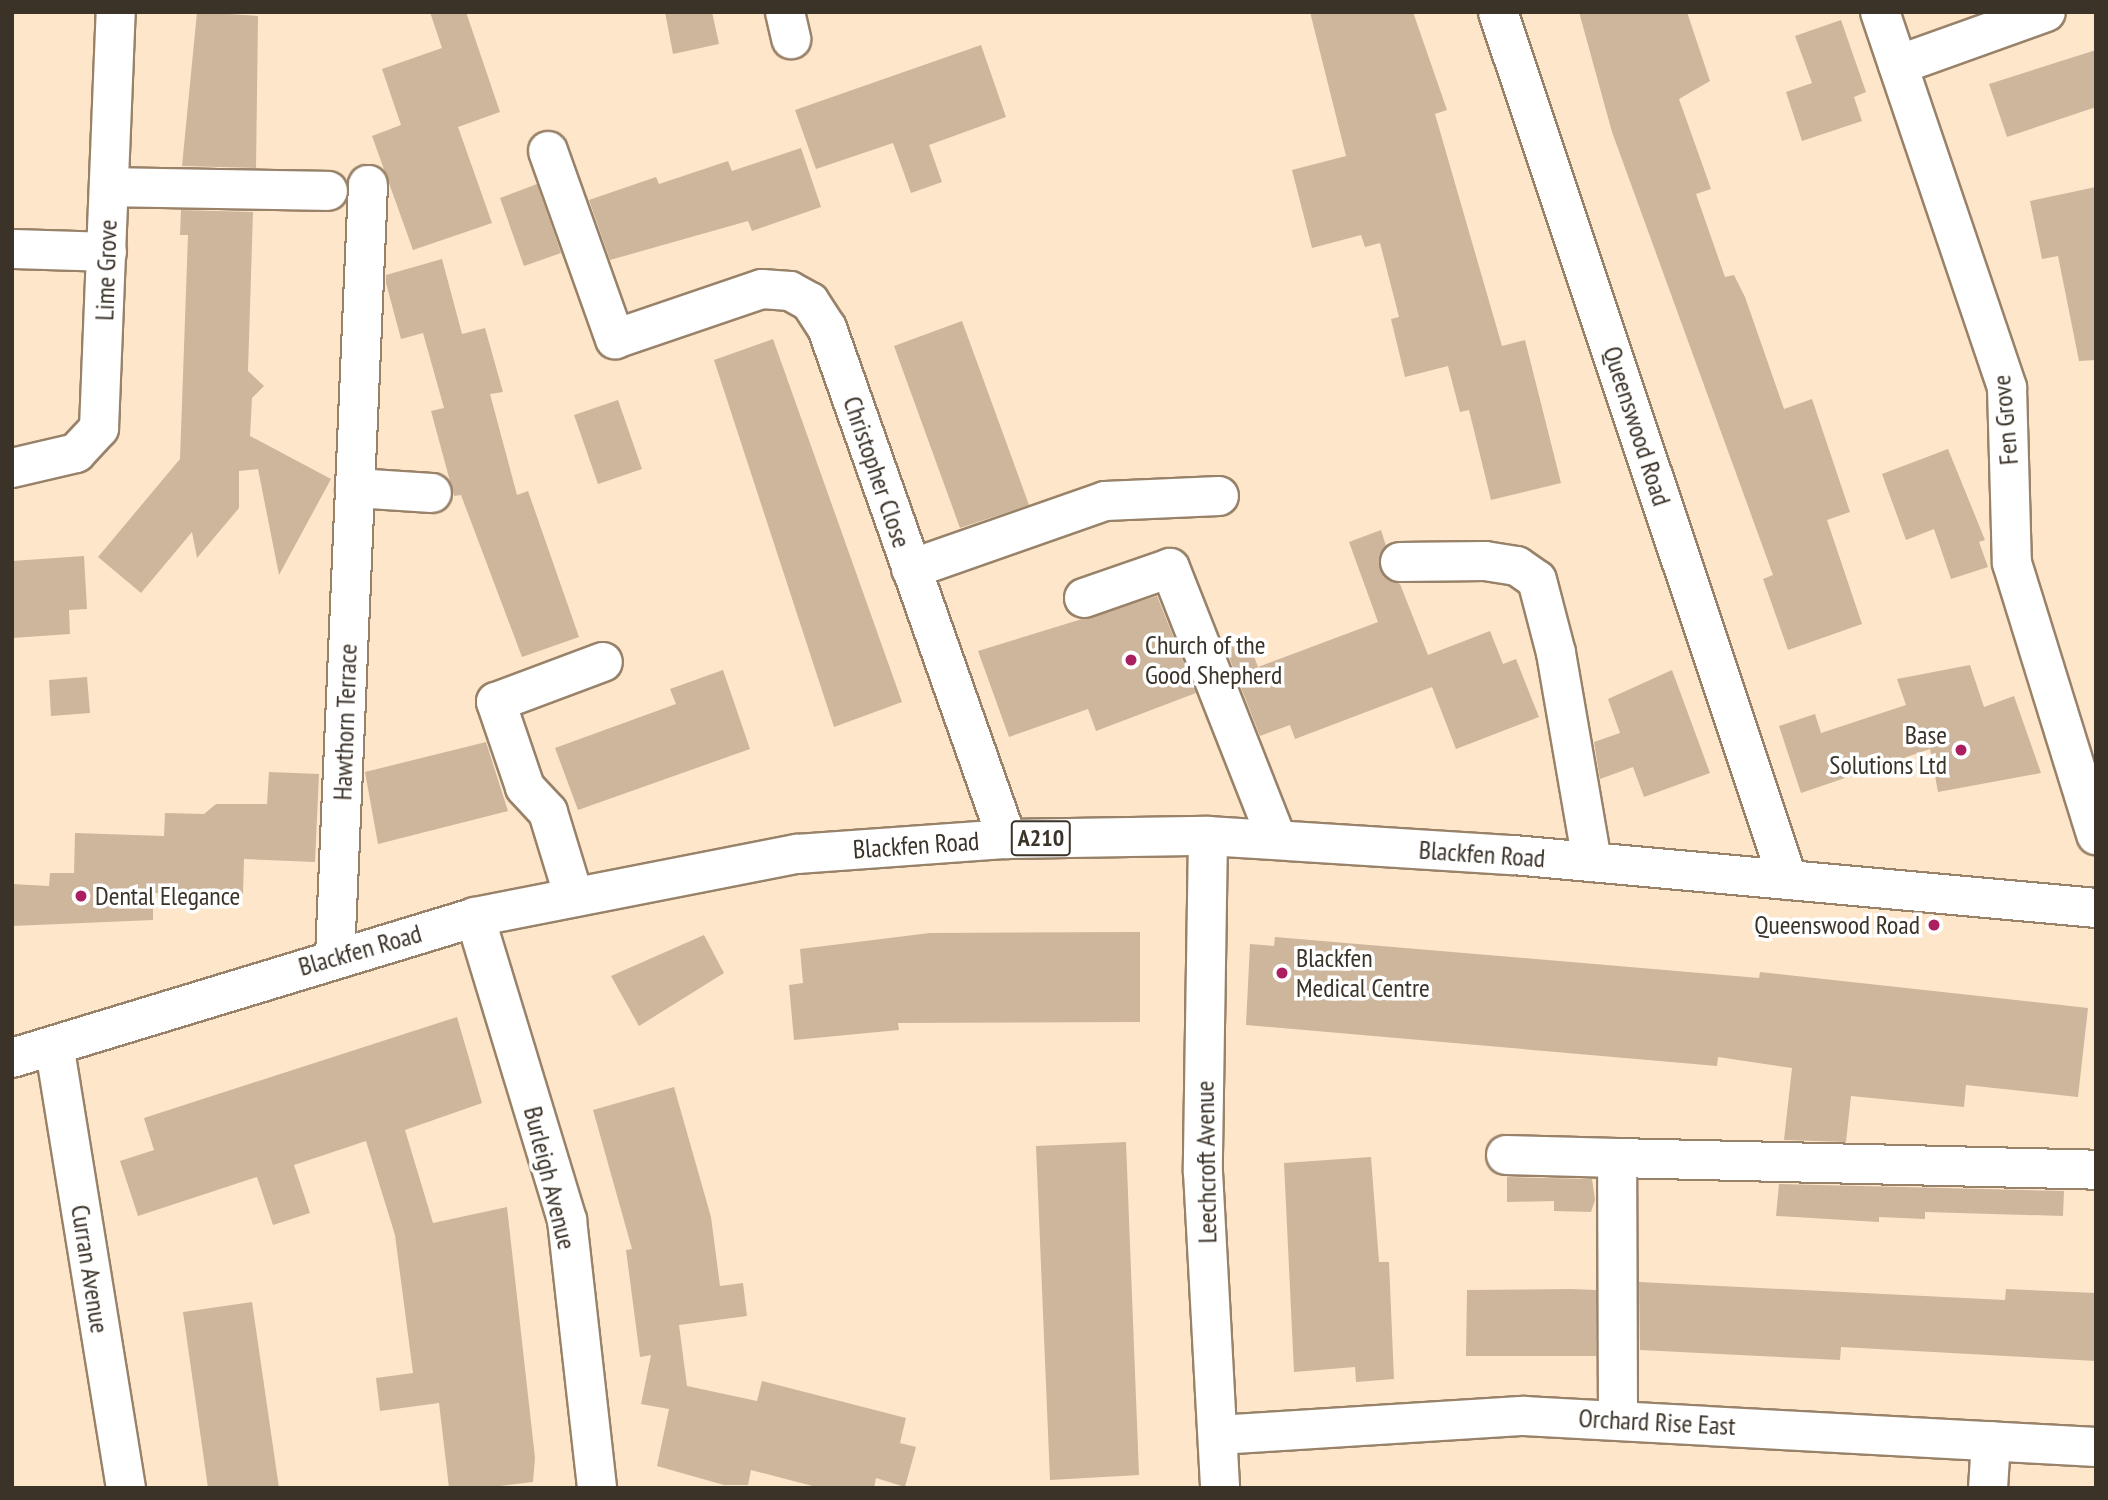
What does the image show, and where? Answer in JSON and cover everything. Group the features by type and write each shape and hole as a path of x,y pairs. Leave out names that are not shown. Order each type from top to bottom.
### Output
{"street":[{"name":"Lime Grove","path":"12,468 76,453 99,428 117,12"},
{"name":"Queenswood Road","path":"1498,12 1788,880"},
{"name":"Fen Grove","path":"1880,12 2007,388 2012,563 2096,835"},
{"path":"1898,65 2046,12"},
{"name":"Christopher Close","path":"548,151 615,339 762,289 790,291 810,302 827,328 1007,839"},
{"name":"Hawthorn Terrace","path":"335,956 368,185"},
{"path":"109,187 328,191"},
{"path":"12,249 107,252"},
{"path":"355,488 432,493"},
{"path":"911,569 1105,501 1219,496"},
{"path":"1400,562 1485,561 1517,566 1537,580 1556,653 1592,862"},
{"path":"1084,598 1170,568 1277,839"},
{"path":"573,894 548,812 525,787 496,702 603,662"},
{"name":"Blackfen Road","path":"12,1058 55,1050 335,956 475,917 573,894 797,854 1007,839 1208,836 1592,862 2096,908"},
{"name":"Leechcroft Avenue","path":"1208,836 1203,1172 1220,1488"},
{"name":"Burleigh Avenue","path":"475,917 567,1220 597,1488"},
{"name":"Curran Avenue","path":"55,1050 125,1488"},
{"path":"1506,1154 2096,1170"},
{"path":"1617,1158 1618,1418"},
{"name":"Orchard Rise East","path":"1218,1435 1524,1416 1618,1418 2096,1447"},
{"path":"1988,1488 1991,1441"}],"building":[{"path":"197,12 258,16 256,168 182,166"},
{"path":"430,12 466,12 500,112 458,127 492,223 413,250 372,136 401,125 382,69 442,48"},
{"path":"665,12 712,12 719,44 673,54"},
{"path":"1310,12 1413,12 1447,110 1435,114 1502,346 1525,340 1561,483 1491,500 1469,410 1460,412 1448,366 1405,377 1391,319 1399,317 1380,243 1365,247 1361,235 1312,248 1292,170 1346,156"},
{"path":"1579,12 1687,12 1710,81 1679,99 1711,189 1696,194 1725,277 1734,275 1745,297 1784,409 1812,399 1850,512 1827,520 1862,624 1788,650 1763,579 1773,575 1612,132"},
{"path":"1841,20 1866,92 1854,97 1862,121 1802,141 1786,92 1812,83 1795,36"},
{"path":"981,45 1006,117 929,145 942,182 911,193 893,143 816,169 795,110"},
{"path":"2096,50 2096,107 2007,137 1989,84"},
{"path":"801,148 821,207 752,231 748,221 610,260 589,200 656,177 659,184 728,161 732,171"},
{"path":"537,184 561,253 524,266 500,198"},
{"path":"2096,187 2096,360 2079,361 2058,256 2042,259 2030,201"},
{"path":"181,210 253,212 248,371 264,386 252,398 250,436 331,479 279,575 258,469 239,471 239,508 197,558 192,532 141,593 98,557 180,459 188,235 180,235"},
{"path":"442,259 462,334 485,328 503,392 490,394 517,495 528,491 579,637 522,657 461,495 454,496 431,411 444,408 423,333 401,339 386,283 386,275"},
{"path":"962,321 1029,505 960,528 894,346"},
{"path":"773,339 902,702 834,727 714,360"},
{"path":"618,400 642,469 598,484 574,415"},
{"path":"1948,449 1985,540 1979,542 1988,567 1951,579 1934,529 1906,540 1882,474"},
{"path":"1381,530 1386,546 1381,573 1400,584 1428,655 1490,631 1503,664 1516,659 1539,717 1456,749 1432,687 1295,739 1290,725 1260,736 1225,647 1247,638 1258,667 1378,622 1349,542"},
{"path":"84,556 87,609 69,610 70,634 12,638 12,561"},
{"path":"1157,596 1196,693 1096,731 1088,709 1009,737 978,651"},
{"path":"1970,665 1984,707 2014,696 2041,773 1938,792 1930,749 1801,793 1779,726 1815,714 1821,733 1906,705 1897,679"},
{"path":"723,670 750,749 578,810 555,748 676,704 670,689"},
{"path":"1672,670 1710,773 1644,797 1633,767 1600,779 1594,742 1620,733 1608,699"},
{"path":"87,677 90,713 51,716 49,680"},
{"path":"486,742 508,811 378,844 365,772"},
{"path":"269,772 319,774 315,862 244,859 243,894 153,893 153,920 12,926 12,884 49,886 50,873 74,873 75,833 164,836 165,813 204,814 216,804 267,804"},
{"path":"1140,932 1140,1022 898,1023 899,1030 794,1040 789,985 803,983 800,949 930,933"},
{"path":"704,935 724,973 639,1026 611,976"},
{"path":"1275,937 1759,978 1760,972 2088,1008 2078,1097 1966,1085 1964,1107 1851,1096 1846,1142 1784,1140 1792,1068 1718,1057 1717,1066 1246,1025 1250,944 1274,946"},
{"path":"457,1017 482,1103 405,1130 433,1223 507,1207 535,1458 533,1482 484,1488 449,1488 439,1403 380,1411 376,1378 413,1373 395,1235 366,1141 294,1165 310,1213 273,1225 257,1177 138,1216 120,1161 154,1150 144,1118"},
{"path":"674,1087 711,1217 720,1286 743,1283 747,1316 679,1325 687,1386 757,1401 762,1381 906,1418 900,1443 916,1447 905,1487 876,1478 874,1488 820,1488 751,1470 748,1485 724,1485 657,1466 669,1409 641,1404 651,1355 640,1357 626,1250 632,1249 593,1110"},
{"path":"1126,1142 1139,1475 1050,1480 1036,1146"},
{"path":"1371,1157 1379,1262 1389,1262 1394,1379 1356,1382 1355,1367 1294,1372 1284,1163"},
{"path":"1507,1177 1592,1179 1595,1200 1591,1212 1554,1211 1554,1201 1507,1202"},
{"path":"1779,1184 2064,1191 2063,1216 1925,1212 1925,1219 1879,1217 1879,1222 1776,1216"},
{"path":"1639,1282 2005,1300 2006,1289 2096,1293 2096,1361 1841,1347 1840,1360 1640,1350"},
{"path":"1467,1290 1596,1290 1596,1356 1466,1356"},
{"path":"252,1302 279,1488 208,1488 183,1312"}],"place":[{"name":"Church of the Good Shepherd","path":"1131,660"},
{"name":"Base Solutions Ltd","path":"1961,750"},
{"name":"Dental Elegance","path":"81,896"},
{"name":"Queenswood Road","path":"1934,925"},
{"name":"Blackfen Medical Centre","path":"1282,973"}]}
